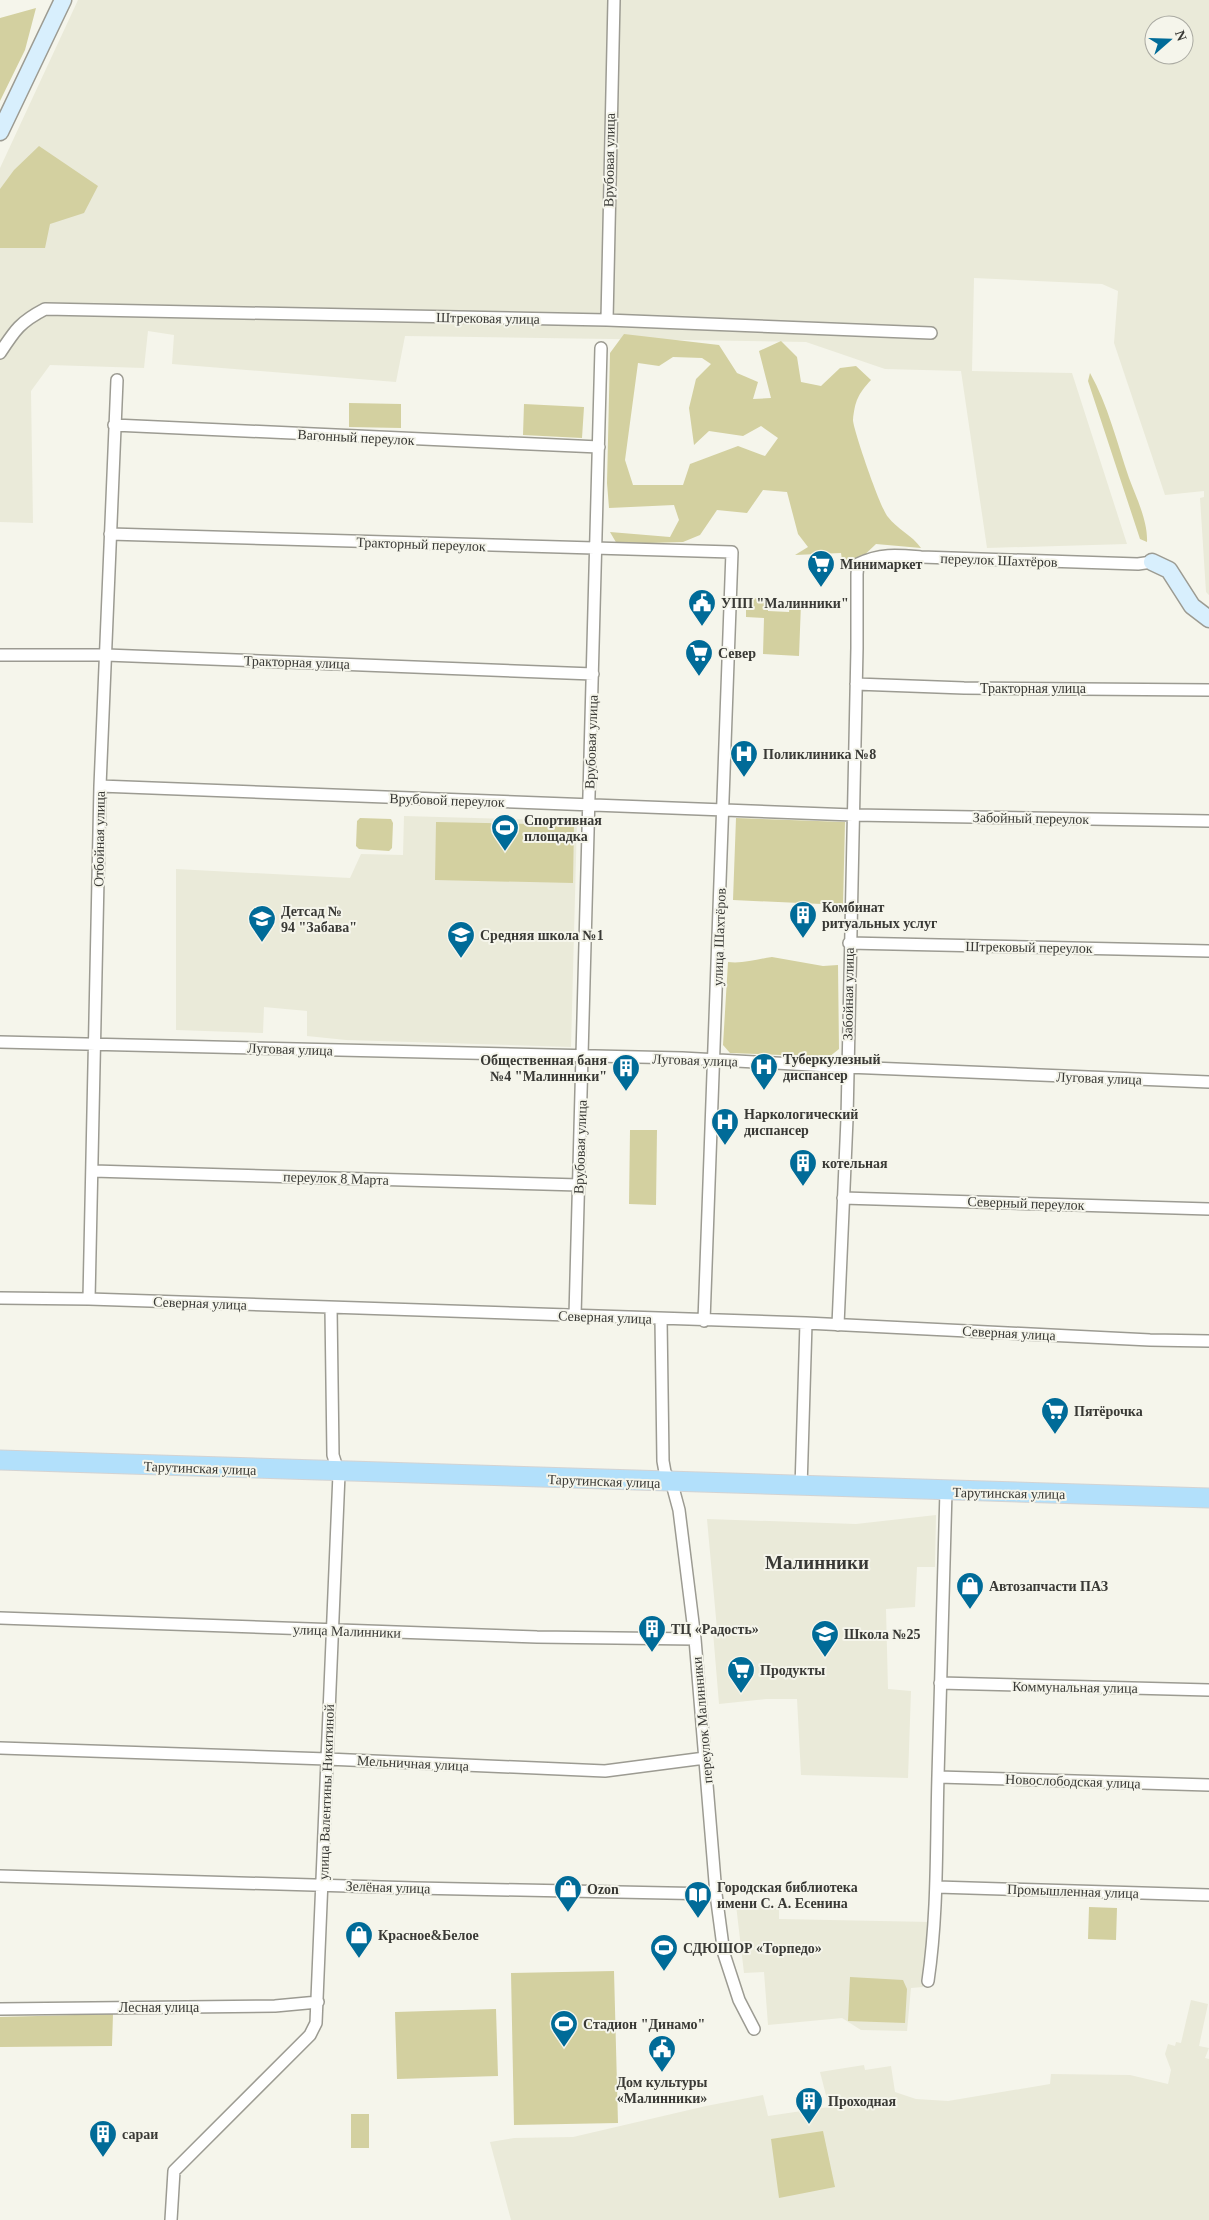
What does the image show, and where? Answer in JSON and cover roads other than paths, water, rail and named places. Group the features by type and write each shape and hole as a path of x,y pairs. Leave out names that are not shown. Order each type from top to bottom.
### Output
{"main road":[{"path":"0,132 62,0"},
{"path":"1152,562 1169,570 1192,606 1209,619"},
{"name":"Тарутинская улица","path":"0,1460 339,1474 1209,1498"}],"street":[{"name":"Врубовая улица","path":"607,320 614,0"},
{"name":"Штрековая улица","path":"0,353 15,330 26,319 44,309 607,320 932,333"},
{"name":"Врубовая улица","path":"575,1316 601,348"},
{"name":"Отбойная улица","path":"89,1299 100,786 117,380"},
{"name":"Вагонный переулок","path":"114,425 599,447"},
{"name":"Тракторный переулок","path":"110,534 732,552"},
{"name":"улица Шахтёров","path":"704,1321 732,552"},
{"name":"переулок Шахтёров","path":"856,574 858,564 872,557 894,554 921,557 1008,560 1138,564 1152,562"},
{"name":"Забойная улица","path":"838,1325 847,1068 856,684 856,574"},
{"name":"Тракторная улица","path":"0,655 106,655 593,674"},
{"name":"Тракторная улица","path":"856,684 964,688 1209,690"},
{"name":"Врубовой переулок","path":"100,786 853,815"},
{"name":"Забойный переулок","path":"853,815 1209,821"},
{"name":"Штрековый переулок","path":"849,943 1209,951"},
{"name":"Луговая улица","path":"0,1042 714,1060 847,1068 1209,1082"},
{"name":"переулок 8 Марта","path":"93,1171 579,1184"},
{"name":"Северный переулок","path":"843,1198 1209,1209"},
{"name":"Северная улица","path":"0,1298 89,1299 806,1323 1140,1340 1209,1341"},
{"name":"улица Валентины Никитиной","path":"171,2220 174,2171 310,2035 316,2023 339,1474 333,1456 331,1308"},
{"name":"переулок Малинники","path":"661,1319 663,1461 665,1472 672,1484 679,1510 695,1639 716,1894 724,1954 739,2000 754,2029"},
{"path":"801,1488 806,1323"},
{"path":"928,1981 935,1933 937,1887 940,1683 946,1491"},
{"name":"улица Малинники","path":"0,1618 332,1631 695,1639"},
{"name":"Коммунальная улица","path":"940,1683 1209,1690"},
{"name":"Мельничная улица","path":"0,1748 605,1771 705,1758"},
{"name":"Новослободская улица","path":"938,1777 1209,1785"},
{"name":"Зелёная улица","path":"0,1876 716,1894"},
{"name":"Промышленная улица","path":"937,1887 1209,1895"},
{"name":"Лесная улица","path":"0,2009 275,2006 318,2002"}],"place":[{"name":"Минимаркет","path":"821,588"},
{"name":"УПП \"Малинники\"","path":"702,627"},
{"name":"Север","path":"699,677"},
{"name":"Поликлиника №8","path":"744,778"},
{"name":"Спортивная площадка","path":"505,852"},
{"name":"Комбинат ритуальных услуг","path":"803,939"},
{"name":"Детсад № 94 \"Забава\"","path":"262,943"},
{"name":"Средняя школа №1","path":"461,959"},
{"name":"Туберкулезный диспансер","path":"764,1091"},
{"name":"Общественная баня №4 \"Малинники\"","path":"626,1092"},
{"name":"Наркологический диспансер","path":"725,1146"},
{"name":"котельная","path":"803,1187"},
{"name":"Пятёрочка","path":"1055,1435"},
{"name":"Автозапчасти ПАЗ","path":"970,1610"},
{"name":"ТЦ «Радость»","path":"652,1653"},
{"name":"Школа №25","path":"825,1658"},
{"name":"Продукты","path":"741,1694"},
{"name":"Ozon","path":"568,1913"},
{"name":"Городская библиотека имени С. А. Есенина","path":"698,1919"},
{"name":"Красное&Белое","path":"359,1959"},
{"name":"СДЮШОР «Торпедо»","path":"664,1972"},
{"name":"Стадион \"Динамо\"","path":"564,2048"},
{"name":"Дом культуры «Малинники»","path":"662,2073"},
{"name":"Проходная","path":"809,2125"},
{"name":"сараи","path":"103,2158"}],"district":[{"name":"Малинники","path":"817,1562"}]}
